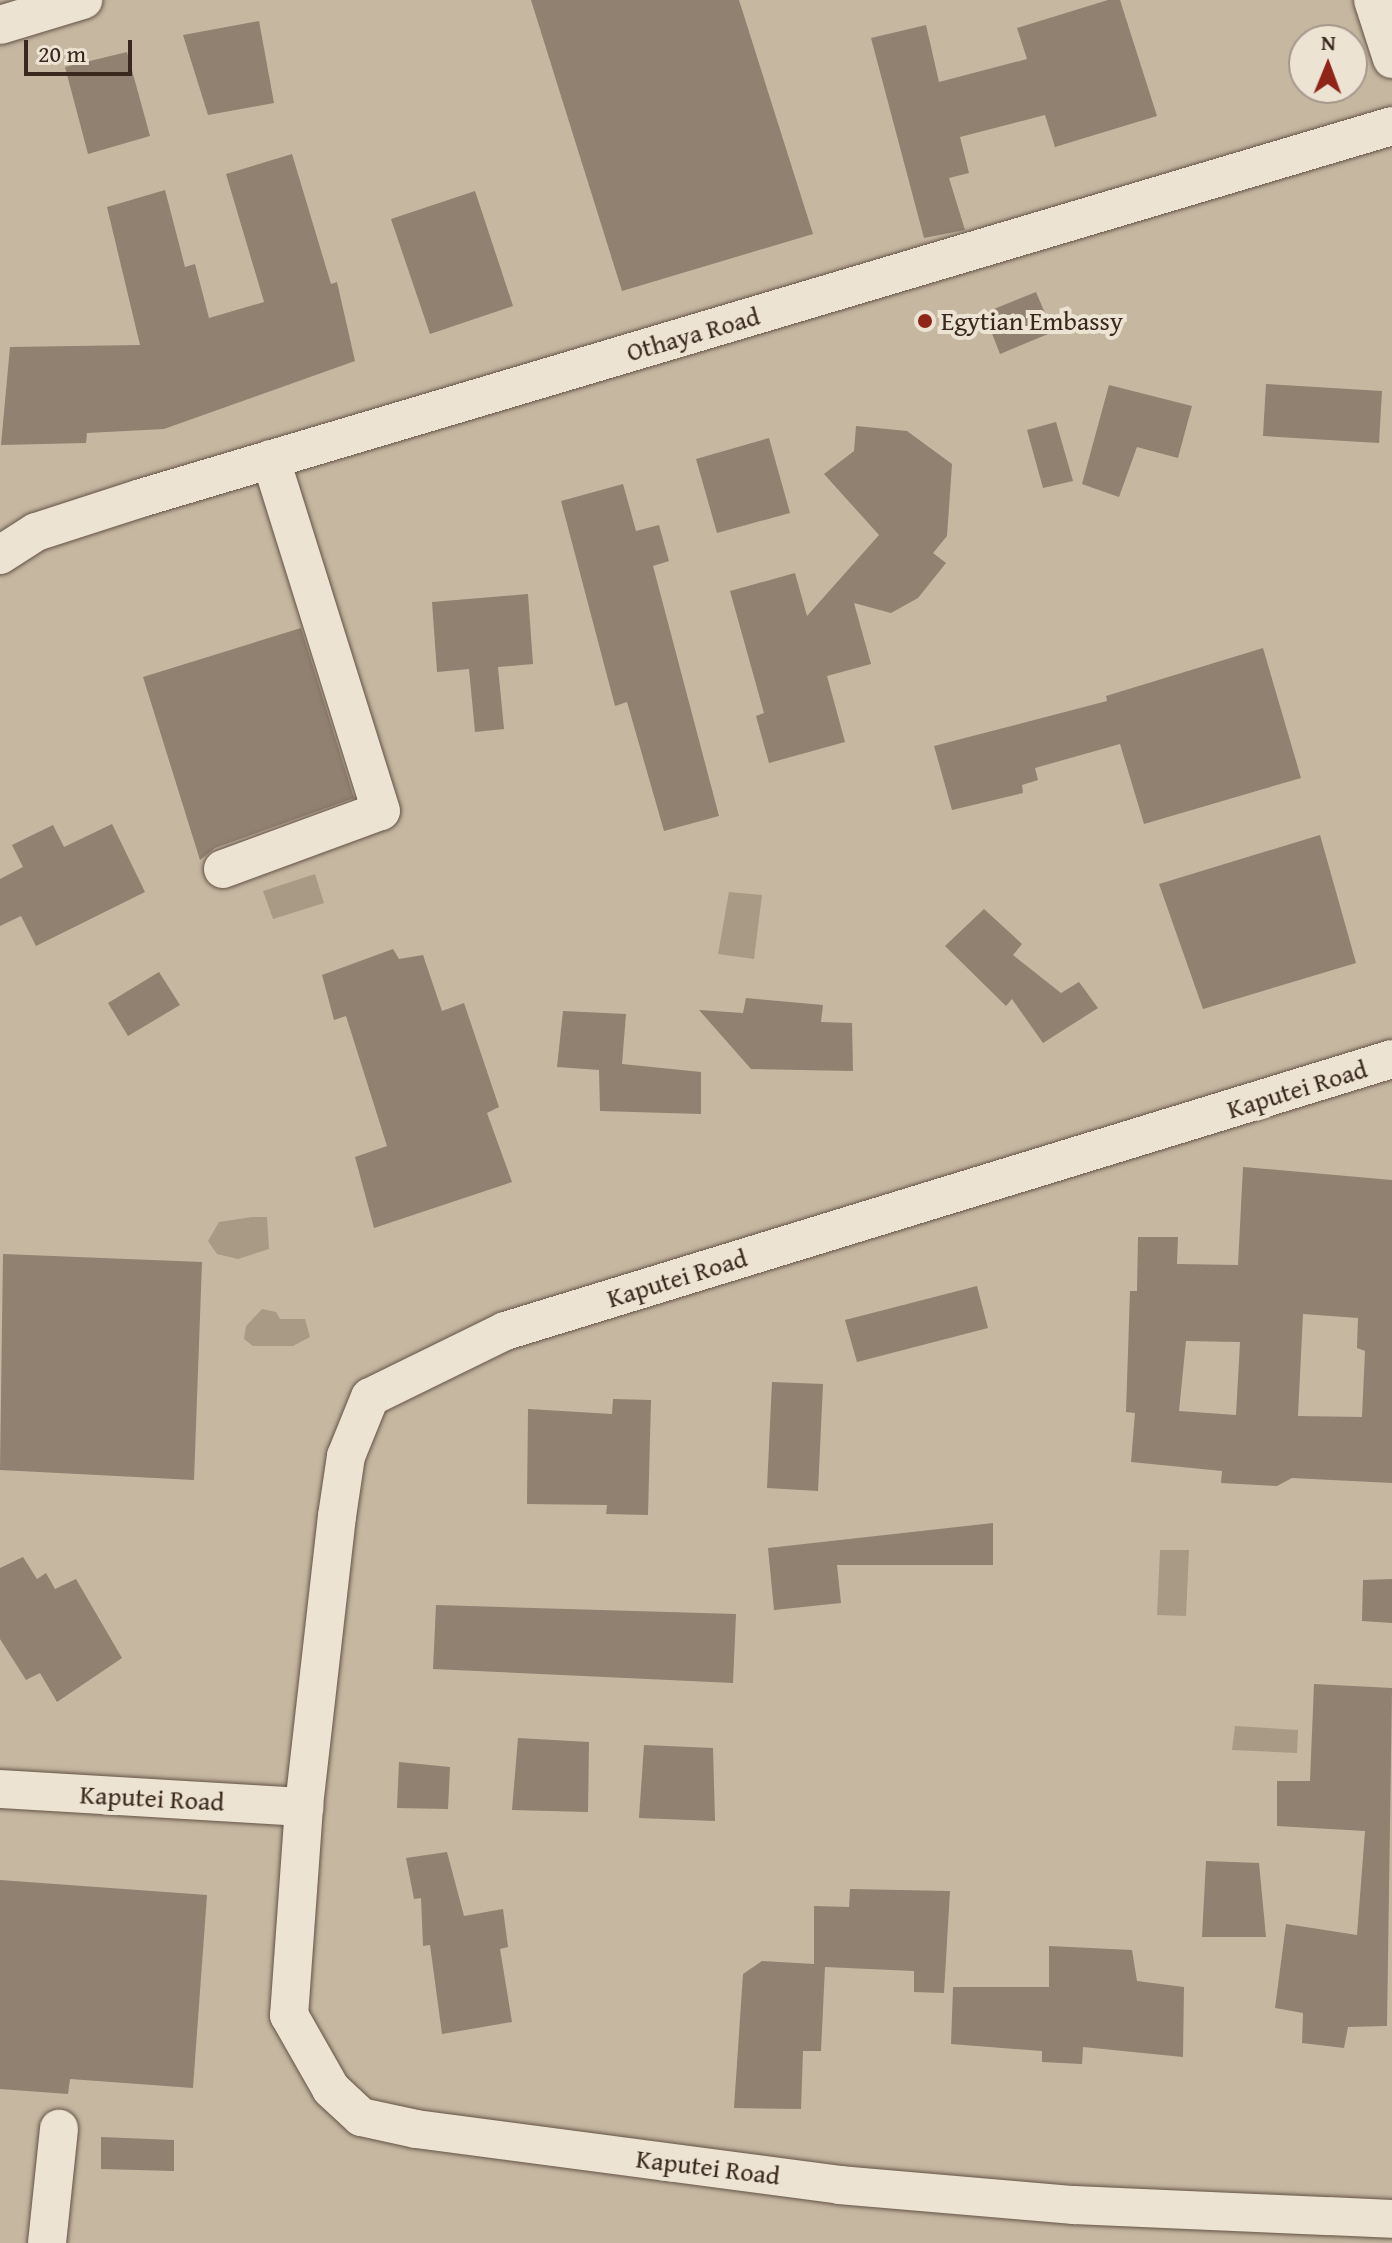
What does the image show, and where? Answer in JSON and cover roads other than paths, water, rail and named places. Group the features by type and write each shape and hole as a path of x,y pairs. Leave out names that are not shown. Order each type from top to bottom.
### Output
{"street":[{"path":"0,25 83,0"},
{"path":"1373,0 1392,59"},
{"name":"Othaya Road","path":"0,555 36,532 271,459 1392,126"},
{"path":"223,869 381,811 271,459"},
{"name":"Kaputei Road","path":"1392,1059 505,1331 370,1397 346,1456 304,1807 289,2015 331,2089 361,2117 839,2185 1074,2205 1392,2219"},
{"name":"Kaputei Road","path":"0,1789 304,1807"},
{"path":"47,2243 59,2129"}],"place":[{"name":"Egytian Embassy","path":"925,321"}]}
